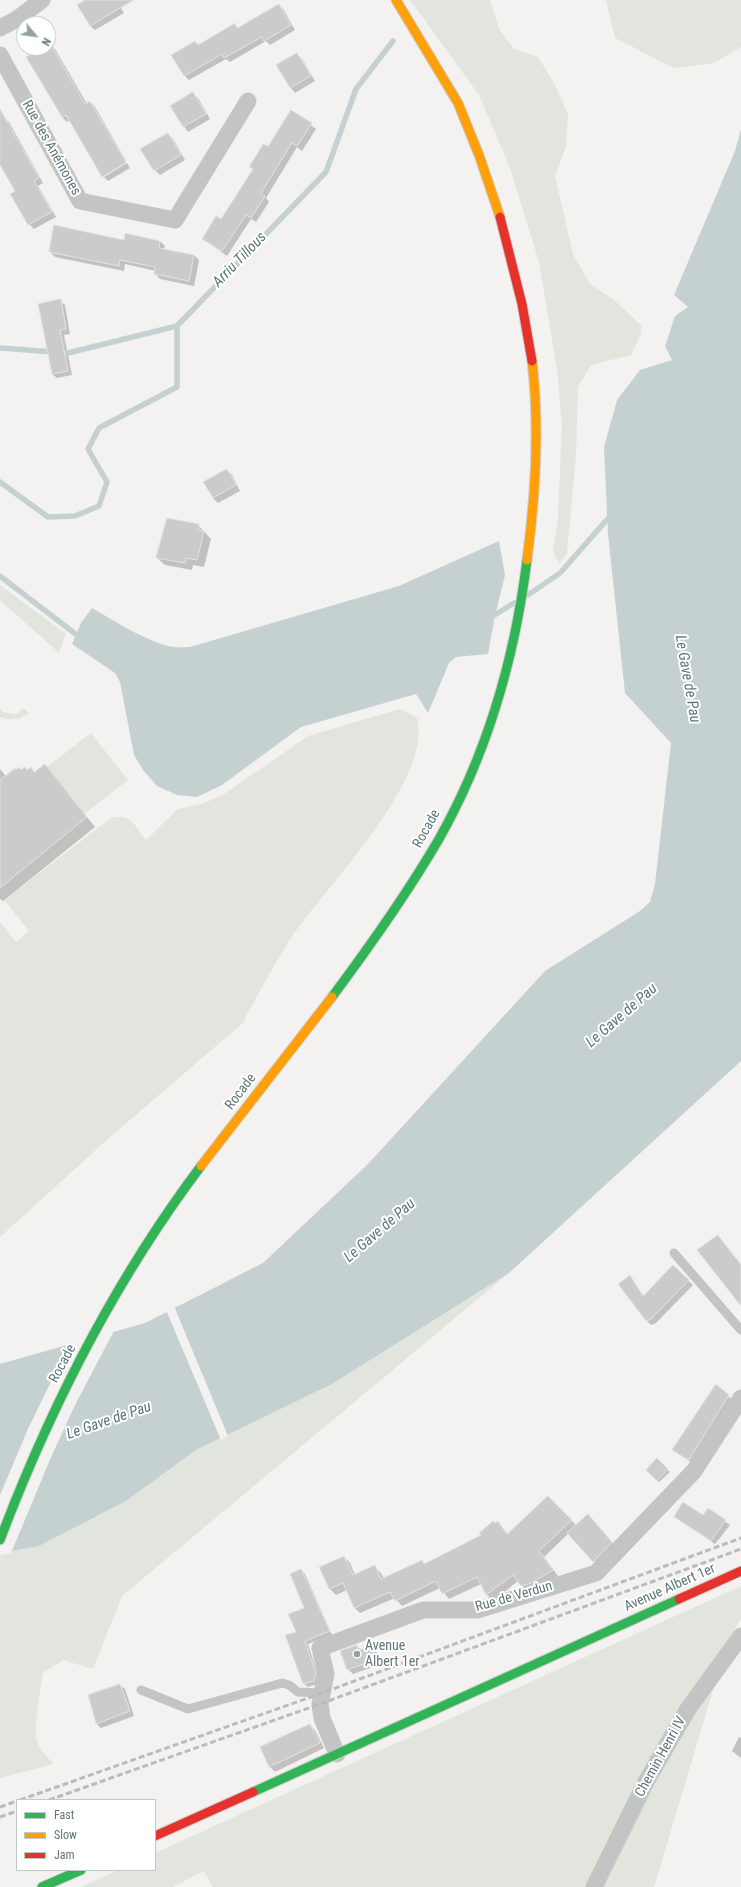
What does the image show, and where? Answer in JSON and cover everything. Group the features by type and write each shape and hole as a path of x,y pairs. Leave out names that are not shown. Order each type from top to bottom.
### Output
{"main road":[{"name":"Rocade","path":"0,1540 33,1460 64,1392 126,1280 175,1202 367,947 416,878 444,828 475,766 493,718 508,665 528,567 537,469 536,400 526,321 512,255 489,183 458,103 396,0"},
{"name":"Avenue Albert 1er","path":"156,1836 740,1572"},
{"path":"42,1887 79,1871"}],"street":[{"path":"0,28 17,19 42,0"},
{"name":"Rue des Anémones","path":"0,55 80,202 175,220 248,101"},
{"name":"Rue de Verdun","path":"337,1754 322,1718 320,1704 326,1674 320,1648 423,1610 478,1610 596,1573 694,1471 741,1398"},
{"name":"Chemin Henri IV","path":"594,1887 647,1780 688,1709 741,1636"}],"lane":[{"path":"674,1253 741,1330"},
{"path":"141,1690 188,1709 282,1683 289,1685 298,1692 322,1693"}],"shaded area":[{"path":"410,0 490,0 499,29 514,49 538,57 554,83 568,114 566,147 555,176 573,254 590,284 614,300 641,325 641,334 631,355 591,365 578,387 576,455 567,553 559,564 553,551 558,518 562,425 557,369 539,262 510,168 479,95"},
{"path":"606,0 741,0 741,47 714,63 674,68 615,38"},
{"path":"0,585 66,634 59,653 0,600"},
{"path":"24,708 29,713 22,717 8,719 0,717 0,709 3,712 16,714"},
{"path":"400,709 417,718 417,744 409,773 372,834 289,941 245,1018 245,1021 108,1139 0,1237 0,922 16,942 29,931 4,900 111,818 124,817 129,819 146,840 178,809 202,804 224,794 308,736"},
{"path":"91,733 128,780 84,814 47,767"},
{"path":"509,1273 122,1596 93,1669 63,1660 43,1673 36,1736 38,1744 46,1756 54,1764 0,1778 0,1553 39,1546 126,1501 196,1450 332,1384"},
{"path":"741,1586 741,1619 728,1640 654,1887 213,1887 204,1871 173,1887 81,1887 116,1871 156,1871 156,1853"}],"water":[{"name":"Le Gave de Pau","path":"741,129 741,1061 509,1273 332,1384 196,1450 126,1501 39,1546 0,1553 0,1364 145,1323 263,1263 368,1164 545,971 640,911 650,902 655,884 671,743 625,693 608,534 604,447 617,400 640,370 672,360 665,346 675,316 688,307 674,295 735,151"},
{"path":"499,541 505,575 488,654 456,657 449,663 428,713 416,694 301,727 222,785 197,797 177,795 157,786 143,770 134,755 120,682 115,673 72,644 81,623 92,608 143,637 164,645 174,647 190,647 399,586"}],"pier":[{"path":"174,1306 228,1436 221,1440 166,1310"},
{"path":"115,1329 75,1405 52,1455 11,1553 0,1555 0,1495 28,1429 63,1357 72,1342"}],"building":[{"path":"85,0 133,0 90,26 77,5"},
{"path":"279,4 291,25 264,41 262,37 224,58 222,54 184,76 171,55 195,41 198,45 235,23 237,28"},
{"path":"56,53 85,104 90,101 126,163 102,177 66,115 62,117 26,57 56,56"},
{"path":"297,53 311,76 290,88 276,65"},
{"path":"193,92 206,114 183,127 170,106"},
{"path":"0,109 39,178 34,181 52,212 28,225 10,194 15,191 0,165"},
{"path":"291,110 312,123 297,146 292,143 261,193 265,196 251,218 246,215 222,251 202,239 216,216 221,219 253,169 249,167 263,144 268,146"},
{"path":"168,133 181,155 154,171 140,149"},
{"path":"54,225 124,240 125,233 160,241 159,248 194,255 189,281 154,274 155,267 120,260 119,266 49,252"},
{"path":"61,299 66,329 60,330 68,371 52,374 38,304"},
{"path":"227,469 236,485 213,498 203,482"},
{"path":"167,518 199,524 198,530 204,531 197,560 186,558 185,563 156,558"},
{"path":"45,764 87,817 0,888 0,780 15,768 16,770 19,767 21,770 25,767 27,770 31,767 34,772"},
{"path":"718,1235 741,1265 741,1306 697,1250"},
{"path":"673,1265 689,1280 651,1319 646,1321 618,1284 630,1275 643,1296"},
{"path":"716,1384 729,1395 689,1460 672,1450"},
{"path":"657,1458 668,1469 657,1481 646,1470"},
{"path":"548,1496 572,1520 539,1551 553,1570 531,1583 521,1586 513,1575 486,1595 477,1577 442,1594 436,1581 395,1601 390,1592 354,1608 343,1583 329,1589 319,1567 344,1556 353,1575 375,1565 381,1579 422,1560 424,1564 481,1535 479,1533 493,1521 495,1523 498,1521 507,1534"},
{"path":"683,1502 703,1515 708,1508 726,1520 711,1541 674,1517"},
{"path":"588,1514 612,1542 593,1562 567,1533"},
{"path":"301,1569 330,1631 305,1641 316,1674 314,1681 303,1684 285,1635 296,1632 288,1614 304,1608 290,1574"},
{"name":"Avenue Albert 1er","path":"357,1645 358,1650 372,1646 377,1659 347,1670 340,1651"},
{"path":"120,1684 130,1711 96,1724 88,1695"},
{"path":"310,1724 320,1743 269,1767 260,1747"}],"waterway":[{"name":"Arriu Tillous","path":"0,348 68,353 177,326 326,172 356,89 393,41"},
{"path":"0,482 48,517 75,516 99,506 107,482 88,449 99,428 177,387 177,326"},
{"path":"528,595 560,573 612,514"},
{"path":"0,576 82,639"},
{"path":"488,619 514,603"}],"railway":[{"path":"23,1799 322,1693 741,1538"},
{"path":"52,1799 320,1704 741,1549"},
{"path":"0,1807 16,1801"},
{"path":"0,1817 16,1811"}],"traffic: fast":[{"path":"332,997 388,920 427,859 456,807 485,739 507,668 522,596 527,560"},
{"path":"0,1540 41,1442 63,1393 87,1346 113,1299 141,1254 170,1209 201,1166"},
{"path":"253,1792 679,1599"},
{"path":"42,1887 79,1871"}],"traffic: slow":[{"path":"396,0 458,103 479,155 500,217"},
{"path":"527,560 533,510 536,460 536,411 532,361"},
{"path":"201,1166 332,997"}],"traffic: jam":[{"path":"500,217 522,304 532,361"},
{"path":"679,1599 741,1571"},
{"path":"156,1836 253,1792"}],"place":[{"name":"Avenue Albert 1er","path":"357,1654"}]}
